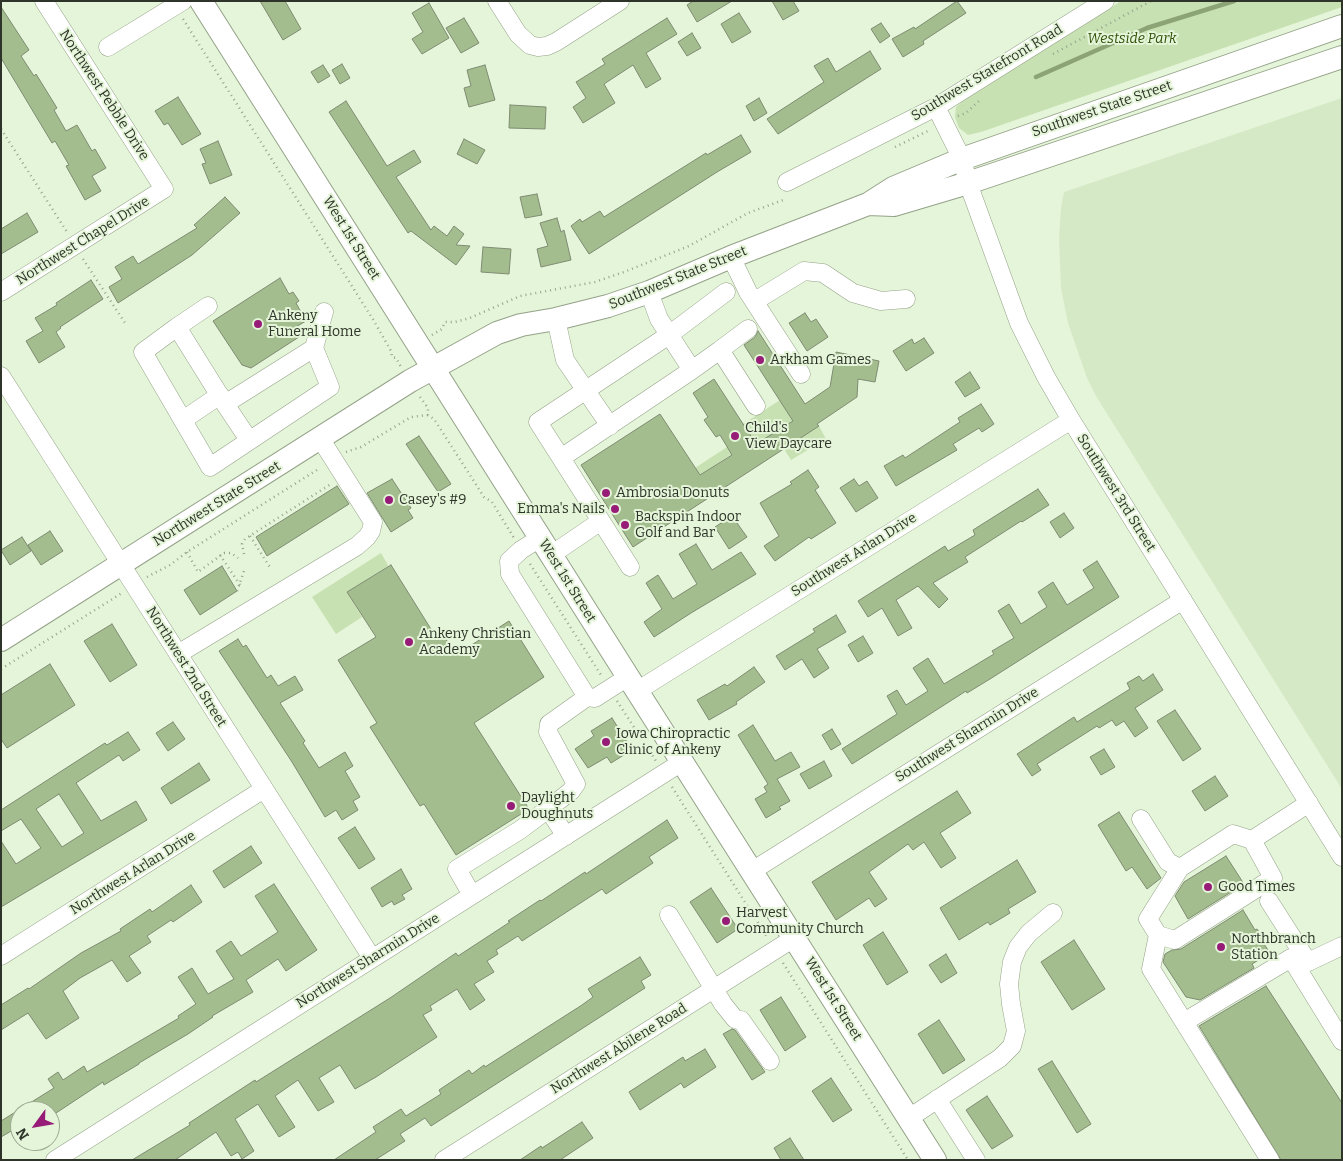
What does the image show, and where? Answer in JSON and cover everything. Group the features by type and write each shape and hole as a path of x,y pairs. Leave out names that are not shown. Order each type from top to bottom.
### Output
{"main road":[{"name":"West 1st Street","path":"201,1 433,368 537,547 625,686 673,768 752,871 935,1160"},
{"name":"Southwest State Street","path":"433,368 497,333 521,325 556,319 608,306 649,292 731,257 868,204 893,188 962,158 1342,26"},
{"name":"Southwest State Street","path":"868,204 894,205 968,183 1342,57"},
{"name":"Northwest State Street","path":"1,640 433,368"}],"street":[{"name":"Northwest Pebble Drive","path":"44,1 164,189"},
{"path":"497,1 518,34 530,45 538,47 556,42 620,1"},
{"name":"Southwest Statefront Road","path":"787,182 936,107 1105,1"},
{"path":"108,47 179,4"},
{"name":"Southwest 3rd Street","path":"936,107 962,158 968,183 1019,323 1046,377 1342,856"},
{"name":"Northwest Chapel Drive","path":"1,292 164,189"},
{"path":"731,257 755,301 801,374"},
{"path":"755,301 804,271 823,273 853,293 881,301 906,299"},
{"path":"649,292 659,319 692,370"},
{"path":"630,567 538,422 669,335 726,292"},
{"path":"208,306 143,352 210,467 330,387 314,348 324,312"},
{"path":"556,319 565,360 610,426"},
{"path":"178,327 249,440"},
{"path":"561,458 692,370 748,329"},
{"path":"183,420 314,348"},
{"path":"720,350 756,406"},
{"name":"Northwest 2nd Street","path":"4,384 372,958"},
{"name":"Southwest Arlan Drive","path":"548,809 571,791 576,784 554,746 548,732 549,724 587,698 595,698 625,686 1071,420"},
{"path":"178,654 356,546 371,531 372,522 320,438"},
{"path":"587,698 510,574 509,561 537,547 601,522"},
{"name":"Southwest Sharmin Drive","path":"752,871 1183,600"},
{"name":"Northwest Sharmin Drive","path":"55,1160 673,768"},
{"name":"Northwest Arlan Drive","path":"1,956 264,789"},
{"path":"1252,840 1308,803"},
{"path":"472,895 457,869 520,830 548,809 566,836"},
{"path":"1141,819 1168,862 1180,868"},
{"path":"1233,834 1252,840 1273,878 1175,940 1158,935 1148,919 1180,868 1233,834"},
{"path":"1269,901 1342,1040"},
{"path":"908,1118 1000,1058 1012,1046 1016,1031 1009,984 1012,962 1018,947 1029,933 1053,913"},
{"path":"668,915 714,989 735,1019 741,1020 770,1061"},
{"path":"1158,935 1151,969 1270,1160"},
{"name":"Northwest Abilene Road","path":"444,1160 794,938"},
{"path":"1184,1022 1299,960 1342,947"},
{"path":"1342,947 1339,954 1342,963"},
{"path":"937,1099 976,1160"}],"path":[{"path":"179,4 374,321 391,351 392,357 396,358 428,408 428,415"},
{"path":"1,129 75,246 78,257 84,259 124,323"},
{"path":"1,669 134,585 170,565 187,552 349,450 361,447 411,417 428,415 434,419 484,497 492,502 537,547 625,686 775,950 908,1160"},
{"path":"244,554 242,542 344,476"},
{"path":"250,536 271,569"},
{"path":"187,552 198,572 220,555 229,552 238,558"},
{"path":"220,555 240,585"},
{"path":"237,591 244,571"}],"shaded area":[{"path":"1342,98 1342,789 1096,396 1087,378 1068,323 1061,288 1059,238 1064,192"}],"green space":[{"name":"Westside Park","path":"1121,1 1342,1 1342,7 981,132 968,135 959,128 955,117 956,107 964,100"},
{"path":"780,400 803,436 819,426 826,439 791,460 785,448 756,444 743,424"},
{"path":"727,447 732,454 700,475 695,468"},
{"path":"381,553 388,565 387,567 347,592 362,617 336,634 312,597"}],"building":[{"path":"260,1 285,1 301,29 283,40"},
{"path":"693,1 732,1 697,22 687,5"},
{"path":"772,1 793,1 799,11 783,20"},
{"path":"957,1 966,13 923,41 924,44 903,57 892,39 914,27 915,29"},
{"path":"429,3 449,38 422,54 412,39 423,32 412,13"},
{"path":"1,7 29,50 21,56 34,76 36,74 57,108 54,110 66,131 77,125 92,151 95,149 106,168 92,176 101,191 85,200 66,166 69,165 55,141 52,143 1,58"},
{"path":"739,13 751,32 732,43 721,24"},
{"path":"464,18 479,43 461,53 446,28"},
{"path":"667,18 677,34 646,53 661,79 646,88 633,65 604,84 615,103 583,123 573,107 586,98 576,82 605,64 602,59"},
{"path":"881,23 890,36 880,43 871,29"},
{"path":"692,33 701,48 687,56 678,42"},
{"path":"870,51 881,69 778,134 767,119 824,82 814,66 828,58 836,72"},
{"path":"342,64 350,78 340,84 332,70"},
{"path":"323,65 330,76 318,83 311,72"},
{"path":"485,65 495,100 469,107 464,88 471,86 467,70"},
{"path":"178,97 201,134 182,145 168,123 164,125 155,111"},
{"path":"759,98 767,113 754,121 746,106"},
{"path":"346,101 387,166 414,150 421,162 396,177 431,230 434,226 447,236 454,226 464,234 456,245 470,246 456,265 411,231 408,233 329,112"},
{"path":"510,105 546,107 545,129 509,128"},
{"path":"741,135 751,152 589,254 571,226 580,219 582,222 600,211 604,217 706,153 707,155"},
{"path":"464,139 485,150 477,164 457,154"},
{"path":"218,141 232,175 210,184 202,164 206,163 200,149"},
{"path":"537,194 542,215 525,218 520,197"},
{"path":"225,197 240,213 192,255 118,303 109,287 122,279 115,267 133,256 138,264 197,228 194,225"},
{"path":"27,213 38,232 1,254 1,229"},
{"path":"557,218 561,232 564,230 571,260 541,267 537,249 548,246 540,223"},
{"path":"483,247 511,249 509,274 481,272"},
{"name":"Ankeny Funeral Home","path":"280,278 289,294 293,292 299,301 296,303 306,321 294,328 299,337 251,368 242,365 213,321"},
{"path":"91,280 103,299 60,327 56,332 65,347 39,363 26,341 43,331 35,318 57,305 56,303"},
{"path":"805,313 811,322 816,319 828,337 807,351 789,323"},
{"path":"758,331 805,404 830,387 836,352 879,361 875,382 858,379 857,397 817,424 819,426 633,547 581,465 660,414 700,475 732,455 720,435 716,437 704,420 708,417 693,393 714,379 756,444 793,421 744,345 755,337"},
{"path":"924,338 934,353 906,371 893,351 912,339 914,344"},
{"path":"970,372 980,388 965,397 955,382"},
{"path":"981,404 994,424 982,432 979,428 953,444 957,450 896,486 884,466 903,455 905,458 960,422 958,418"},
{"path":"419,436 451,484 438,492 406,444"},
{"path":"808,470 819,487 815,490 836,523 811,539 809,537 775,561 764,546 779,536 760,503 792,484 790,482"},
{"name":"Casey's #9","path":"392,479 411,508 408,510 413,518 391,532 367,493"},
{"path":"854,479 859,486 867,481 878,498 856,512 840,488"},
{"path":"337,486 349,504 267,556 256,537"},
{"path":"1038,489 1049,505 965,557 968,562 933,583 948,599 939,608 918,586 896,600 912,628 898,636 882,608 868,617 858,601 945,546 948,551 975,535 973,530"},
{"path":"1064,513 1074,528 1060,538 1050,522"},
{"path":"732,516 747,537 729,549 715,527"},
{"path":"50,531 63,551 41,565 28,545"},
{"path":"22,537 31,551 10,565 1,550"},
{"path":"696,544 712,570 741,552 756,574 654,637 644,622 662,609 646,583 658,575 673,599 697,584 679,554"},
{"path":"1097,561 1119,597 852,764 842,749 897,714 887,696 897,690 906,705 928,691 913,668 928,658 944,684 994,654 992,651 1014,638 998,611 1009,604 1021,624 1047,607 1038,592 1053,582 1067,605 1094,588 1083,570"},
{"path":"391,565 434,634 440,630 456,655 509,621 544,677 474,723 529,809 456,855 424,804 420,806 370,727 377,723 338,660 376,637 347,592"},
{"path":"222,566 237,591 200,615 184,590"},
{"path":"836,615 846,632 817,649 829,668 814,678 802,659 785,670 776,656 815,632 813,629"},
{"path":"112,624 137,665 110,682 84,641"},
{"path":"863,636 873,653 858,662 848,645"},
{"path":"238,639 243,647 246,645 267,678 271,675 278,686 295,676 303,690 280,703 305,741 303,743 319,768 345,752 353,766 345,771 360,797 353,801 358,810 342,820 336,810 325,817 292,762 219,651"},
{"path":"50,664 75,705 7,748 1,739 1,695"},
{"path":"754,667 765,682 736,702 737,704 709,720 697,700 725,684 727,686"},
{"path":"1153,674 1163,690 1135,708 1148,728 1135,737 1124,721 1116,726 1112,720 1099,728 1097,726 1037,764 1041,770 1032,776 1017,754 1074,717 1077,722 1130,689 1127,683 1139,676 1143,681"},
{"path":"1175,710 1201,749 1183,761 1157,721"},
{"name":"Iowa Chiropractic Clinic of Ankeny","path":"612,718 632,750 611,763 607,757 588,768 575,749 594,736 591,731"},
{"path":"173,722 185,739 168,751 156,733"},
{"path":"753,725 775,761 791,752 800,767 777,779 790,801 766,818 755,799 767,792 764,787 768,784 738,735"},
{"path":"832,729 841,744 831,750 822,735"},
{"path":"128,732 140,750 123,761 119,755 76,783 101,821 136,801 147,820 1,907 1,841 16,864 41,848 21,819 1,831 1,810 105,743 107,745","holes":["59,794 84,833 62,847 36,809"]},
{"path":"1104,749 1115,767 1101,775 1090,757"},
{"path":"824,761 832,776 809,789 800,774"},
{"path":"199,763 210,780 171,804 161,788"},
{"path":"1215,776 1228,796 1205,811 1192,791"},
{"path":"957,791 971,813 940,833 956,858 941,868 924,842 913,850 908,844 869,872 887,899 875,907 869,898 836,920 812,882"},
{"path":"1119,812 1161,878 1147,889 1132,867 1126,871 1098,825"},
{"path":"667,820 678,838 649,857 653,863 606,894 602,889 522,941 518,936 496,950 498,954 487,961 494,972 474,984 485,1000 470,1010 457,989 430,1006 432,1010 423,1015 437,1037 376,1077 355,1089 340,1065 319,1078 334,1102 318,1111 298,1080 275,1096 295,1127 279,1137 258,1104 235,1119 254,1151 242,1159 238,1152 231,1156 216,1132 175,1160 132,1160 190,1125 189,1123 255,1080 256,1082 390,998 456,953 458,956 540,900 585,872 586,874"},
{"path":"355,827 375,859 359,869 338,838"},
{"path":"251,846 262,863 224,888 213,871"},
{"name":"Good Times","path":"1226,856 1244,884 1188,919 1175,896 1184,882"},
{"path":"1017,860 1036,892 1008,909 1010,913 990,925 988,922 959,940 940,908"},
{"path":"401,869 412,889 402,895 405,899 394,905 392,901 382,907 371,888"},
{"path":"274,884 317,950 286,971 278,959 246,980 253,992 212,1016 188,1034 104,1085 103,1082 60,1110 60,1101 33,1101 54,1088 48,1079 58,1072 63,1080 84,1066 87,1072 179,1018 178,1016 196,1004 178,977 192,968 208,994 234,979 216,951 231,941 241,956 278,932 255,896"},
{"path":"191,885 202,902 173,922 171,920 147,936 151,942 129,956 141,973 127,982 112,960 80,978 63,991 79,1018 46,1039 28,1013 1,1030 1,1005 29,989 81,953 121,931 120,929 150,909 152,912"},
{"path":"711,888 738,929 717,943 690,902"},
{"name":"Northbranch Station","path":"1243,910 1255,930 1257,929 1264,940 1262,941 1270,953 1252,964 1254,968 1200,1000 1186,997 1163,962 1165,954 1172,950 1181,949"},
{"path":"883,932 908,972 887,985 863,945"},
{"path":"1074,940 1105,989 1072,1010 1041,962"},
{"path":"946,954 957,973 941,983 929,965"},
{"path":"640,957 651,975 641,981 645,988 431,1126 425,1118 400,1134 405,1141 375,1160 334,1160 376,1132 373,1127 401,1109 406,1116 441,1094 439,1090 469,1070 472,1074 484,1065 485,1067 582,1005 593,997 588,989"},
{"path":"1266,986 1342,1103 1342,1160 1281,1160 1199,1026"},
{"path":"781,997 806,1037 785,1051 760,1010"},
{"path":"939,1020 965,1060 943,1074 918,1034"},
{"path":"732,1029 735,1030 765,1072 752,1080 723,1034"},
{"path":"705,1049 716,1067 684,1088 681,1083 640,1110 629,1092 683,1057 685,1061"},
{"path":"1052,1061 1091,1124 1077,1133 1038,1069"},
{"path":"831,1078 852,1110 833,1122 812,1091"},
{"path":"987,1096 1013,1136 992,1149 966,1110"},
{"path":"10,1115 10,1132 1,1137 1,1121"},
{"path":"582,1122 593,1138 560,1160 520,1160 541,1146 542,1148"},
{"path":"790,1138 804,1160 781,1160 774,1148"}],"waterway":[{"path":"1036,77 1147,28 1234,1"}],"place":[{"name":"Ankeny Funeral Home","path":"258,324"},
{"name":"Arkham Games","path":"760,360"},
{"name":"Child's View Daycare","path":"735,436"},
{"name":"Ambrosia Donuts","path":"606,493"},
{"name":"Casey's #9","path":"389,500"},
{"name":"Emma's Nails","path":"615,509"},
{"name":"Backspin Indoor Golf and Bar","path":"625,525"},
{"name":"Ankeny Christian Academy","path":"409,642"},
{"name":"Iowa Chiropractic Clinic of Ankeny","path":"606,742"},
{"name":"Daylight Doughnuts","path":"511,806"},
{"name":"Good Times","path":"1208,887"},
{"name":"Harvest Community Church","path":"726,921"},
{"name":"Northbranch Station","path":"1221,947"}]}
